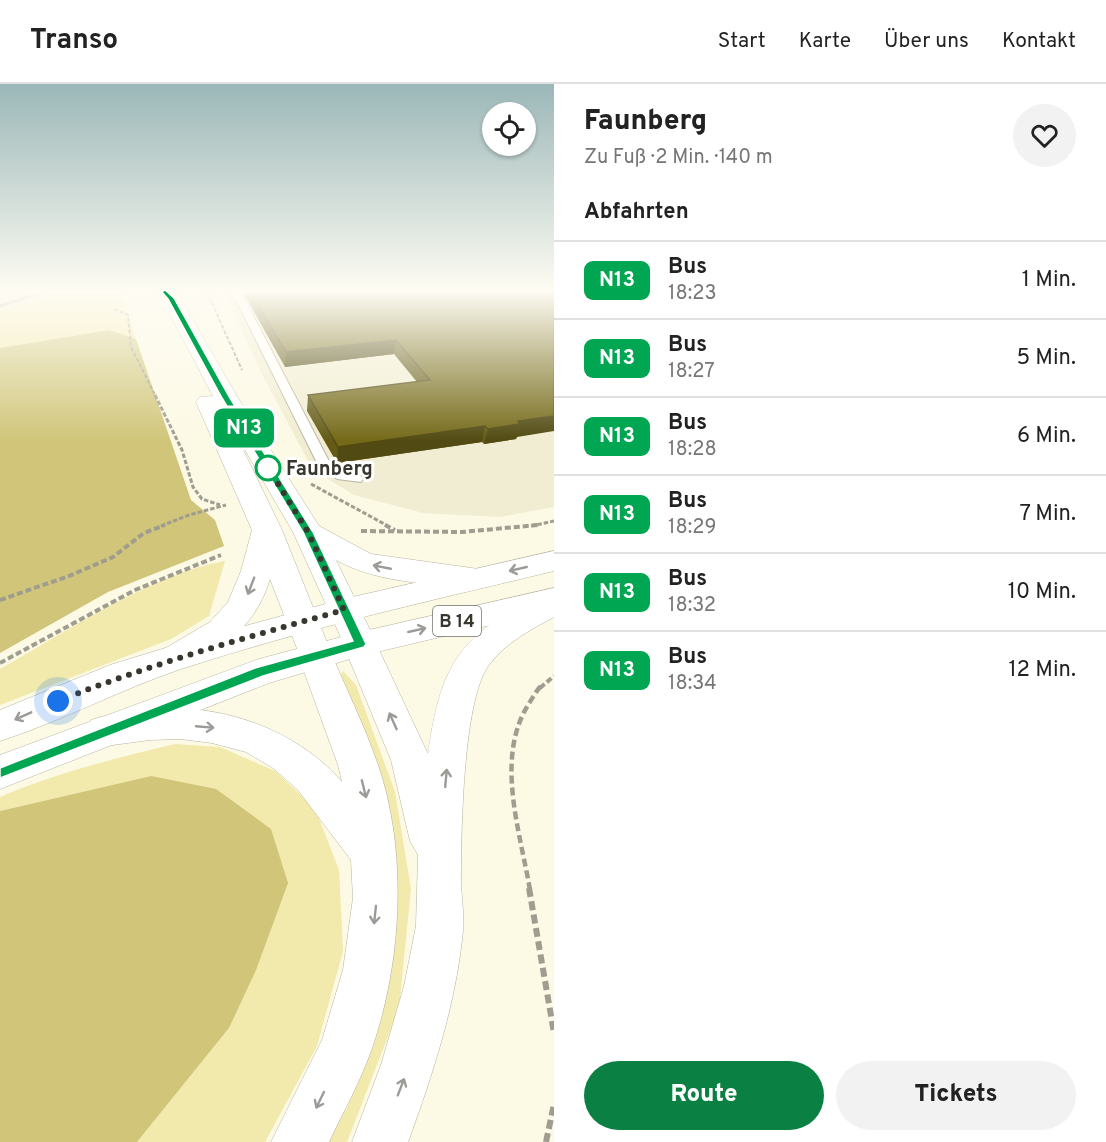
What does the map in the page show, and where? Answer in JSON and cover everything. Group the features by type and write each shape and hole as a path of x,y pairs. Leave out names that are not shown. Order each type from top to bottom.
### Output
{"main road":[{"path":"179,341 267,530 357,765 369,812 376,898 368,970 345,1050 299,1142"},
{"path":"195,341 226,398 308,532 352,627 411,760 430,832 439,878"},
{"path":"175,658 221,631 236,615 247,596 258,568 267,530"},
{"path":"308,532 363,562 410,571 482,578"},
{"name":"B 14","path":"0,726 123,675 175,658 309,638 352,627 482,578 554,561"},
{"path":"380,1142 405,1078 424,1006 439,931 439,878 450,736 457,692 472,661 494,638 554,601"},
{"name":"B 14","path":"352,627 554,601"},
{"name":"B 14","path":"0,772 259,672 309,638"},
{"path":"105,730 165,724 222,729 253,738 287,755 315,781 374,856"}],"lane":[{"path":"261,341 326,467 342,476 356,479"}],"path":[{"path":"130,341 131,347 182,450 193,487 202,499 221,506"},
{"path":"0,600 69,576 113,557 144,533 221,506 254,500"},
{"path":"355,531 462,532 526,527 554,521"},
{"path":"0,663 140,586 180,568 221,555"},
{"path":"554,676 538,688 522,715 512,741 512,787 554,1034"},
{"path":"546,1142 554,1104"}],"shaded area":[{"path":"0,341 40,341 0,348"},
{"path":"40,341 137,341 191,500 215,520 224,546 108,592 0,653 0,348"},
{"path":"247,341 554,341 554,507 500,517 423,513 354,495 318,473 308,461"},
{"path":"225,561 209,616 171,639 0,705 0,669 139,591 168,578"},
{"path":"343,671 356,685 395,792 411,889 399,1008 347,1142 324,1142 347,1108 388,986 339,678"},
{"path":"175,744 220,747 275,771 315,808 339,870 343,951 317,1046 265,1142 137,1142 229,1028 151,776 0,811 0,797 21,788 86,767"},
{"path":"151,776 216,789 271,829 288,883 256,970 229,1028 137,1142 0,1142 0,811"}],"building":[{"path":"280,341 383,341 286,352"},
{"path":"397,341 554,341 554,416 518,421 520,424 488,429 485,426 338,447 308,395 430,380"}],"bus line":[{"name":"N13","path":"0,772 259,672 360,644 308,532 226,398 195,341"}],"place":[{"name":"Faunberg","path":"268,468"}],"route":[{"path":"58,701 123,675 175,658 344,610 308,532 262,458 268,468"}]}
